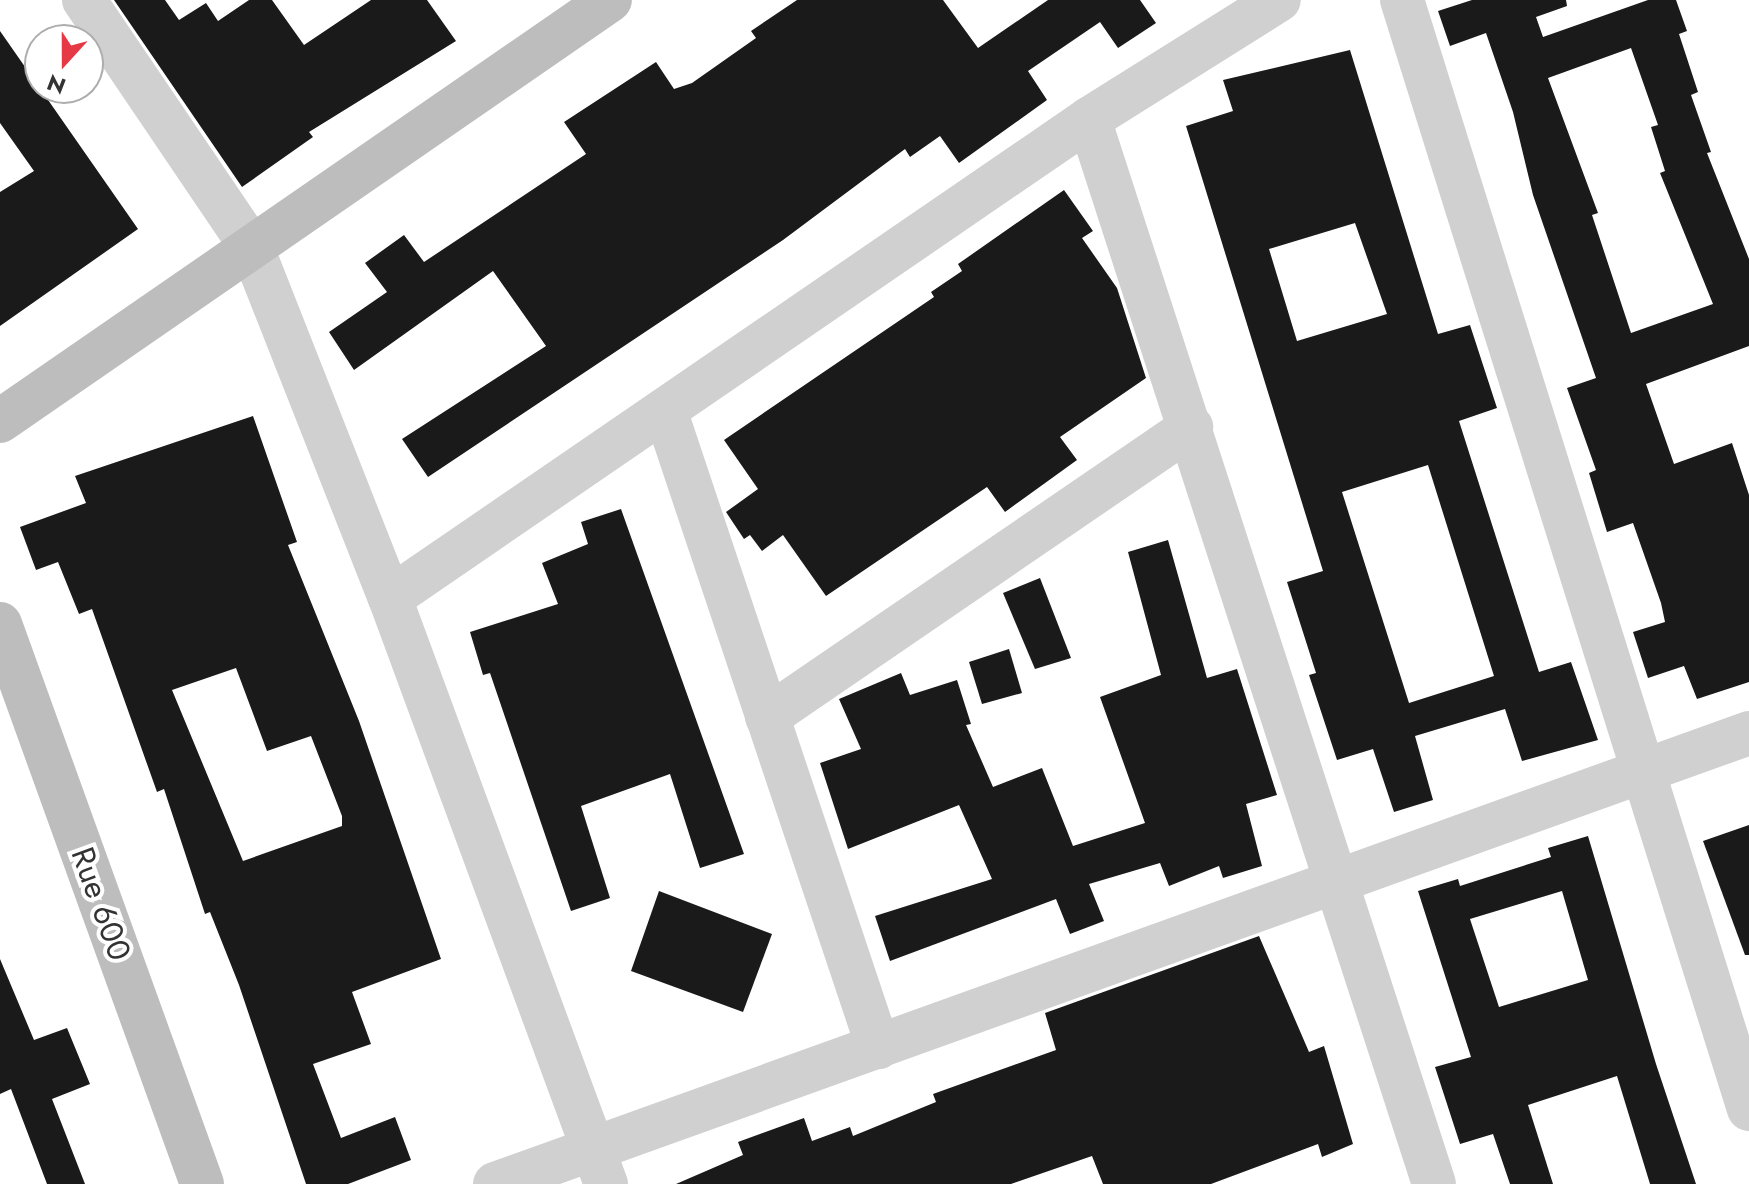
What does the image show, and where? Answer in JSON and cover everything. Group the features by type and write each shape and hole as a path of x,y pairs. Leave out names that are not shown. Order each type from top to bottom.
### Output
{"street":[{"path":"84,0 252,248 390,598 600,1166"},
{"path":"0,421 610,0"},
{"path":"390,598 1089,119 1279,0"},
{"path":"1402,0 1646,770 1749,1109"},
{"path":"1089,119 1340,880 1433,1184"},
{"path":"665,410 878,1047"},
{"path":"767,717 1191,427"},
{"name":"Rue 600","path":"0,624 202,1184"},
{"path":"495,1184 600,1166 878,1047 1749,733"}],"building":[{"path":"114,0 165,0 179,20 206,3 218,21 249,0 272,0 304,45 371,0 427,0 456,41 309,132 313,137 242,187"},
{"path":"797,0 943,0 978,48 1048,0 1140,0 1156,23 1118,48 1100,22 1028,71 1047,100 959,163 940,136 910,157 905,149 783,240 428,477 402,439 546,346 493,271 354,370 329,332 387,292 365,263 404,235 424,262 586,154 564,122 656,62 674,89 692,83 756,38 751,31"},
{"path":"1472,0 1566,0 1567,6 1536,17 1543,37 1648,0 1676,0 1687,31 1679,34 1698,92 1691,95 1711,152 1707,153 1749,259 1749,346 1646,384 1674,464 1732,443 1749,495 1749,682 1697,699 1684,666 1648,678 1633,632 1665,622 1661,603 1633,523 1607,532 1589,473 1596,470 1567,388 1596,378 1533,195 1513,112 1486,33 1450,46 1438,11","holes":["1631,48 1658,125 1651,127 1665,171 1660,173 1713,304 1631,333 1592,215 1598,213 1548,78"]},
{"path":"0,31 24,65 24,104 51,104 138,229 0,326 0,192 34,171 0,123"},
{"path":"1350,50 1438,334 1470,325 1497,408 1459,421 1539,672 1571,662 1598,740 1522,761 1505,709 1415,736 1433,800 1394,812 1373,749 1337,760 1309,675 1316,673 1287,582 1323,571 1186,126 1233,111 1223,80","holes":["1355,223 1387,314 1297,341 1269,249","1428,465 1494,676 1409,703 1342,492"]},
{"path":"1064,190 1093,231 1082,238 1117,288 1146,378 1060,437 1077,460 1005,512 987,487 826,596 783,535 762,551 750,535 744,539 726,512 758,489 724,440 934,297 931,292 962,271 958,264"},
{"path":"253,416 297,542 288,545 359,721 441,959 352,992 371,1044 313,1064 341,1138 395,1117 411,1160 348,1184 306,1184 239,985 210,912 205,914 164,789 157,792 92,609 79,614 58,562 36,570 20,527 86,503 75,476","holes":["236,668 267,751 311,736 342,816 342,826 243,861 172,690"]},
{"path":"621,509 744,854 700,868 670,774 581,806 610,898 571,911 490,673 483,675 470,632 558,604 542,563 588,544 581,522"},
{"path":"1168,540 1207,678 1237,669 1277,795 1246,804 1262,866 1223,878 1219,866 1169,886 1160,863 1089,884 1104,921 1070,934 1056,899 890,961 875,916 992,879 959,805 848,849 820,763 861,749 839,699 901,673 910,695 957,680 971,724 966,725 993,787 1042,768 1073,846 1145,823 1100,697 1161,675 1128,552"},
{"path":"1040,578 1071,658 1035,669 1003,593"},
{"path":"1009,649 1022,693 982,704 969,662"},
{"path":"1749,825 1749,955 1745,955 1703,841"},
{"path":"1588,836 1656,1064 1696,1184 1650,1184 1617,1076 1528,1105 1553,1184 1510,1184 1493,1134 1460,1144 1435,1067 1471,1057 1418,891 1458,879 1460,886 1551,857 1548,848","holes":["1562,891 1588,980 1499,1007 1470,919"]},
{"path":"659,891 772,934 743,1012 631,971"},
{"path":"1259,936 1309,1052 1324,1046 1353,1144 1322,1157 1318,1144 1211,1184 1103,1184 1092,1156 1011,1184 676,1184 743,1155 738,1142 804,1118 812,1141 850,1127 853,1136 936,1102 933,1094 1056,1050 1045,1013"},
{"path":"0,959 34,1040 67,1028 90,1084 52,1099 85,1184 47,1184 11,1089 0,1094"}]}
